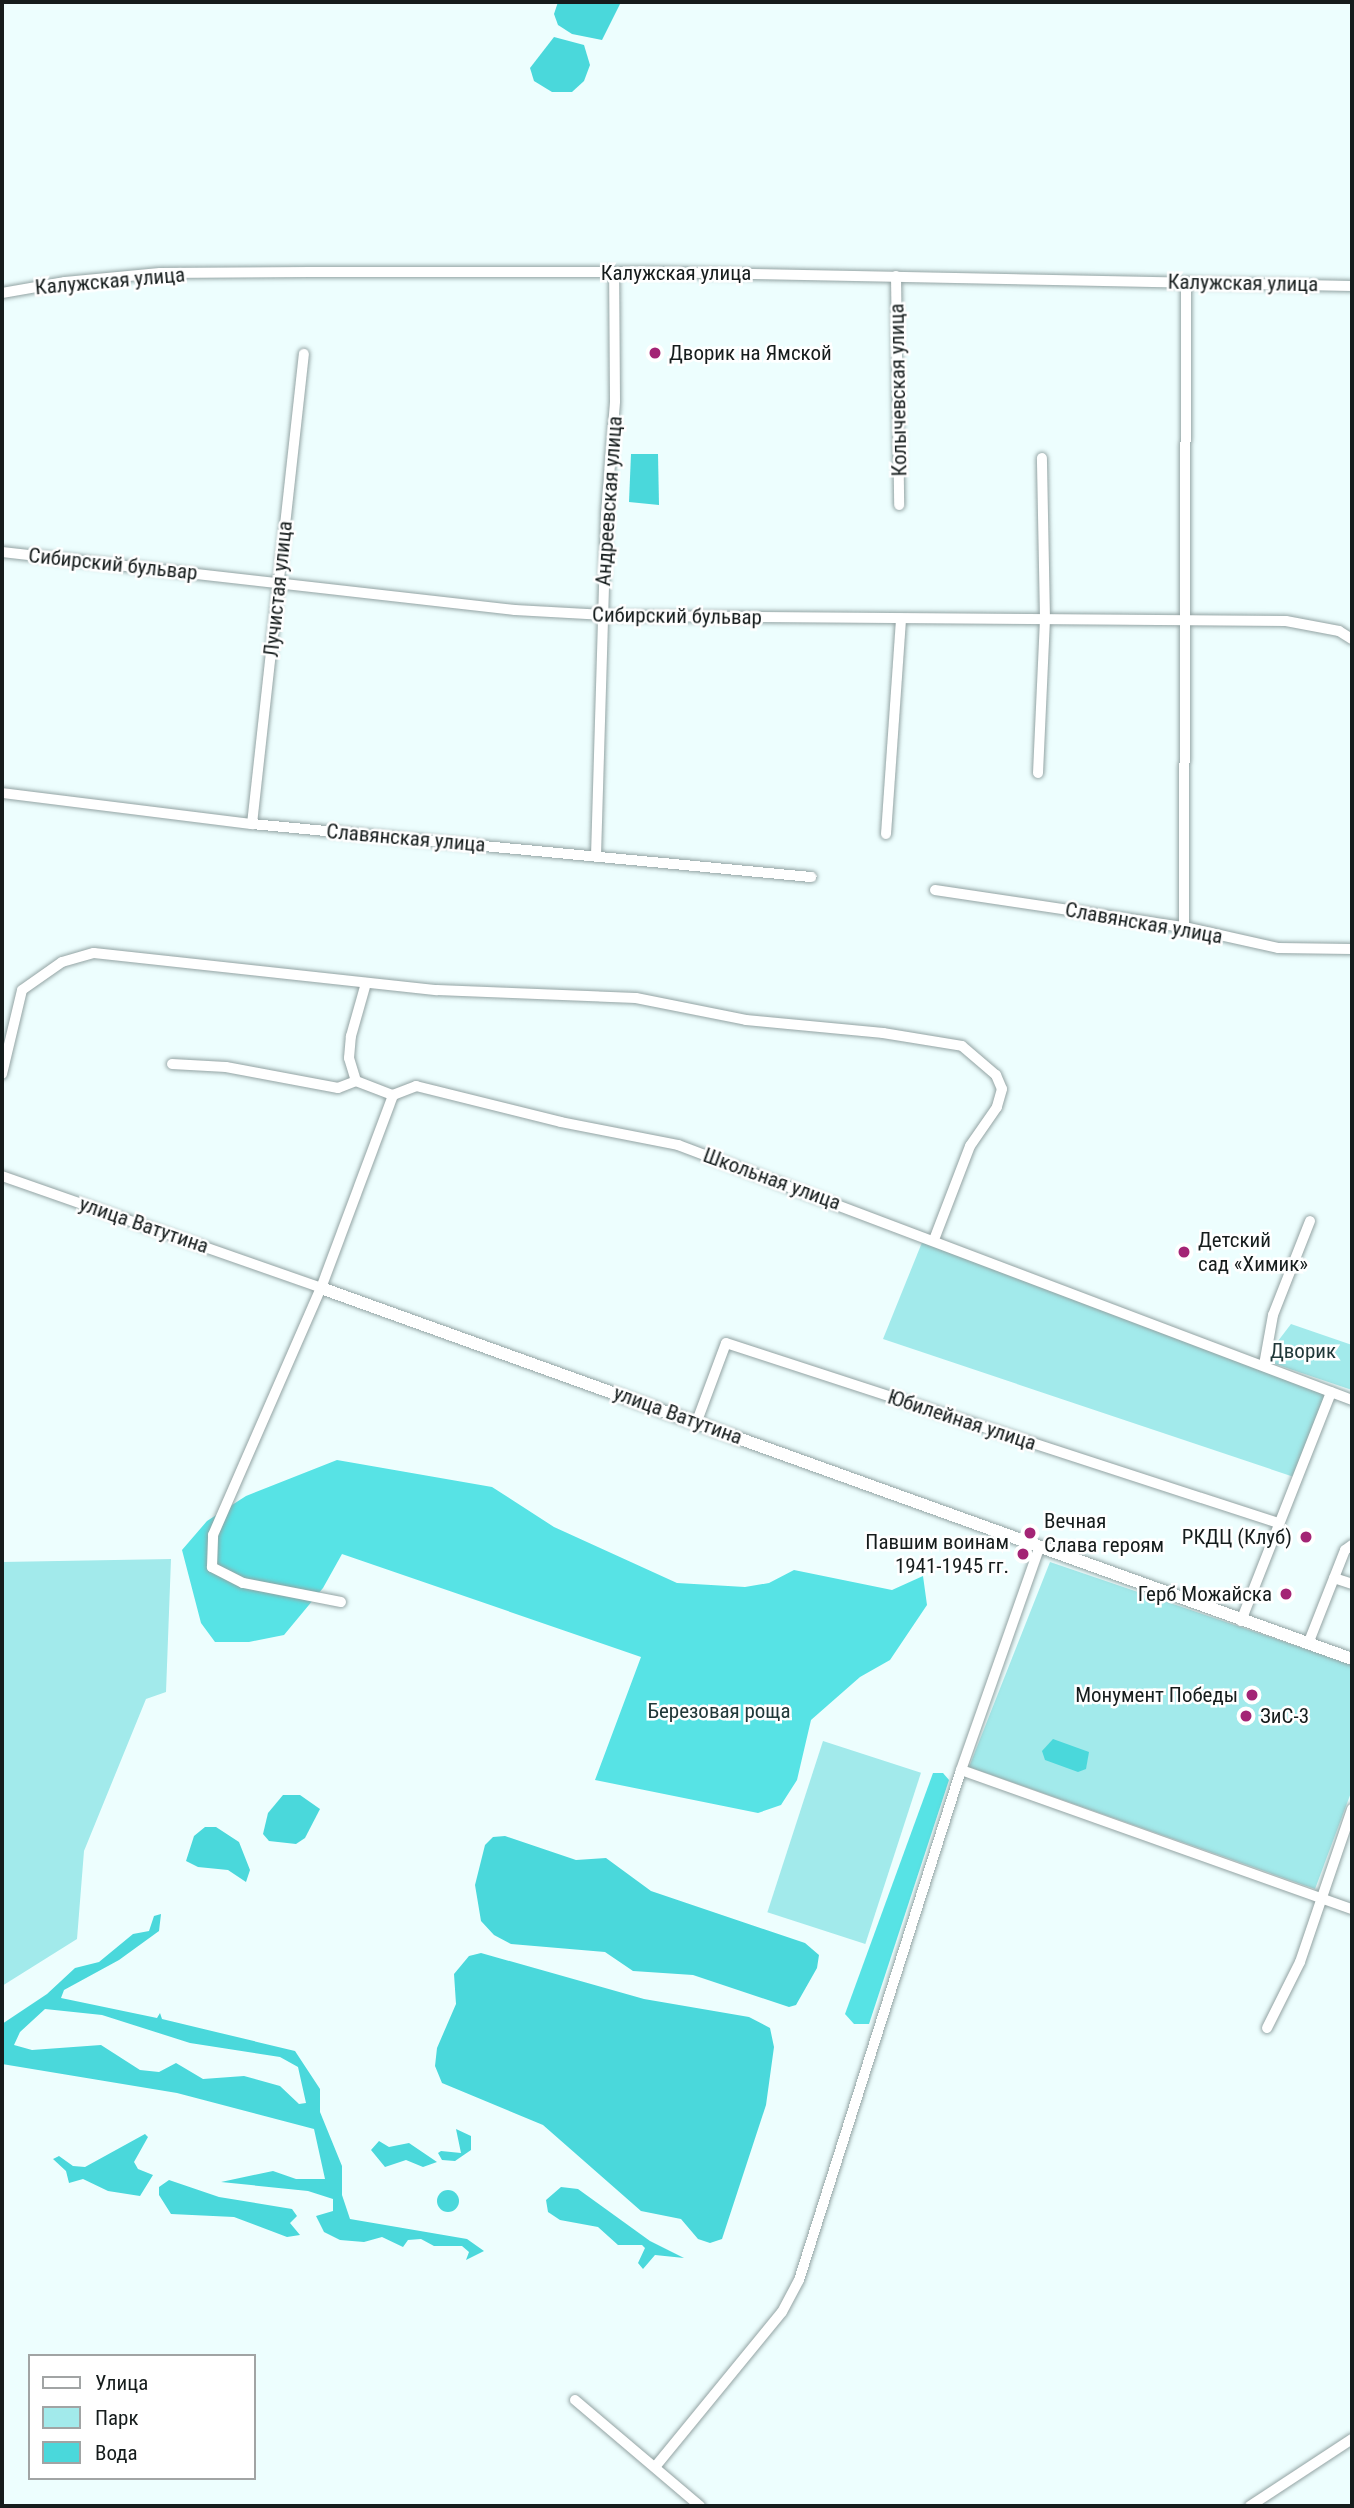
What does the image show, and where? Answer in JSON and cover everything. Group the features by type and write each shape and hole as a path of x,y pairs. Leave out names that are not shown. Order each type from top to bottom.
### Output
{"street":[{"name":"Калужская улица","path":"2,293 65,282 160,273 614,272 896,275 1352,286"},
{"name":"Андреевская улица","path":"596,856 602,615 615,401 614,272"},
{"name":"Колычевская улица","path":"896,275 900,505"},
{"path":"1184,927 1186,282"},
{"name":"Лучистая улица","path":"251,824 304,354"},
{"path":"1038,774 1045,619 1042,458"},
{"name":"Сибирский бульвар","path":"2,552 278,581 515,610 602,615 1286,621 1339,631 1352,639"},
{"path":"886,834 901,619"},
{"name":"Славянская улица","path":"2,793 251,824 811,877"},
{"name":"Славянская улица","path":"935,890 1184,927 1278,948 1352,949"},
{"path":"2,1074 22,990 45,971 76,956 94,953 366,983 635,998 746,1020 883,1033 962,1046 996,1075 1002,1089 997,1107 970,1146 934,1240"},
{"path":"356,1081 349,1058 351,1036 366,983"},
{"path":"173,1064 226,1067 338,1088 356,1081 393,1096 321,1288 213,1535 212,1567 243,1583 341,1602"},
{"name":"Школьная улица","path":"393,1096 416,1086 431,1088 561,1122 678,1145 1352,1400"},
{"name":"улица Ватутина","path":"2,1176 697,1421 1039,1548 1352,1659"},
{"path":"1264,1365 1273,1315 1310,1221"},
{"name":"Юбилейная улица","path":"697,1421 726,1343 1278,1523"},
{"path":"1241,1621 1331,1392"},
{"path":"1308,1644 1345,1550 1352,1545"},
{"path":"655,2467 782,2312 799,2280 961,1770 1039,1548"},
{"path":"1334,1578 1352,1584"},
{"path":"961,1770 1352,1909"},
{"path":"1267,2028 1300,1962 1352,1809"},
{"path":"575,2400 700,2506"},
{"path":"1250,2506 1352,2439"}],"green space":[{"path":"923,1240 1329,1393 1294,1477 883,1339"},
{"name":"Дворик","path":"1291,1324 1352,1345 1352,1390 1275,1364 1278,1341"},
{"name":"Березовая роща","path":"337,1460 492,1487 554,1527 677,1583 745,1587 769,1583 794,1570 892,1590 923,1576 927,1605 890,1660 860,1677 811,1720 797,1780 781,1805 758,1813 595,1780 641,1657 342,1554 323,1588 284,1635 249,1642 215,1642 201,1623 182,1550 207,1521 246,1496"},
{"path":"171,1559 166,1692 146,1699 84,1851 77,1939 2,1986 2,1562"},
{"path":"1050,1562 1352,1665 1352,1790 1315,1889 969,1767"},
{"path":"823,1741 921,1773 865,1944 767,1912"},
{"path":"933,1773 943,1773 949,1780 869,2024 854,2024 845,2014"}],"water":[{"path":"558,2 621,2 602,40 572,34 558,25 554,14"},
{"path":"554,37 584,45 590,65 584,81 572,92 552,92 534,81 530,68"},
{"path":"631,454 658,454 659,505 629,502"},
{"path":"1053,1739 1089,1752 1086,1769 1078,1772 1045,1760 1042,1751"},
{"path":"283,1795 300,1795 320,1809 305,1838 296,1844 269,1841 263,1834 268,1813"},
{"path":"205,1827 216,1827 239,1842 250,1870 246,1882 228,1870 198,1867 186,1861 194,1836"},
{"path":"505,1836 576,1860 606,1858 651,1891 805,1943 819,1955 817,1968 796,2005 789,2007 693,1975 633,1971 605,1952 511,1944 494,1935 481,1921 475,1885 485,1845 493,1837"},
{"path":"161,1914 159,1931 119,1960 64,1990 61,1998 157,2018 160,2013 162,2019 295,2051 320,2089 320,2112 342,2166 342,2195 350,2219 467,2239 484,2251 466,2260 469,2252 462,2246 434,2246 421,2239 408,2240 403,2247 382,2237 364,2242 340,2240 324,2232 316,2216 333,2211 333,2199 308,2191 221,2182 273,2171 296,2179 325,2179 314,2129 177,2093 2,2064 2,2024 47,1994 75,1968 99,1962 133,1934 149,1931 154,1916","holes":["45,2009 102,2015 190,2043 280,2057 298,2067 306,2103 299,2104 280,2086 244,2076 203,2079 176,2063 159,2072 140,2070 101,2045 32,2050 14,2045 20,2032"]},
{"path":"481,1953 644,1999 749,2017 770,2028 774,2047 766,2105 722,2239 710,2243 698,2239 681,2219 641,2211 543,2125 442,2083 435,2066 437,2048 456,2004 454,1974 469,1956"},
{"path":"456,2129 471,2136 471,2150 455,2161 442,2160 438,2153 441,2151 461,2153"},
{"path":"145,2134 148,2137 134,2162 138,2169 153,2175 140,2196 108,2191 83,2179 69,2183 66,2171 53,2159 59,2156 73,2166 85,2167"},
{"path":"379,2141 389,2147 409,2143 437,2162 423,2167 406,2160 385,2167 371,2150"},
{"path":"169,2180 219,2197 292,2209 297,2216 290,2223 300,2235 287,2237 234,2217 171,2214 159,2195 159,2187"},
{"path":"561,2187 578,2189 650,2241 684,2258 655,2255 643,2269 638,2263 645,2248 642,2245 618,2245 598,2227 560,2220 548,2212 546,2200"},
{"path":"448,2190 456,2193 459,2201 456,2209 448,2212 440,2209 437,2201 440,2193"}],"place":[{"name":"Дворик на Ямской","path":"655,353"},
{"name":"Детский сад «Химик»","path":"1184,1252"},
{"name":"Вечная Слава героям","path":"1030,1533"},
{"name":"РКДЦ (Клуб)","path":"1306,1537"},
{"name":"Павшим воинам 1941-1945 гг.","path":"1023,1554"},
{"name":"Герб Можайска","path":"1286,1594"},
{"name":"Монумент Победы","path":"1252,1695"},
{"name":"ЗиС-3","path":"1246,1716"}]}
